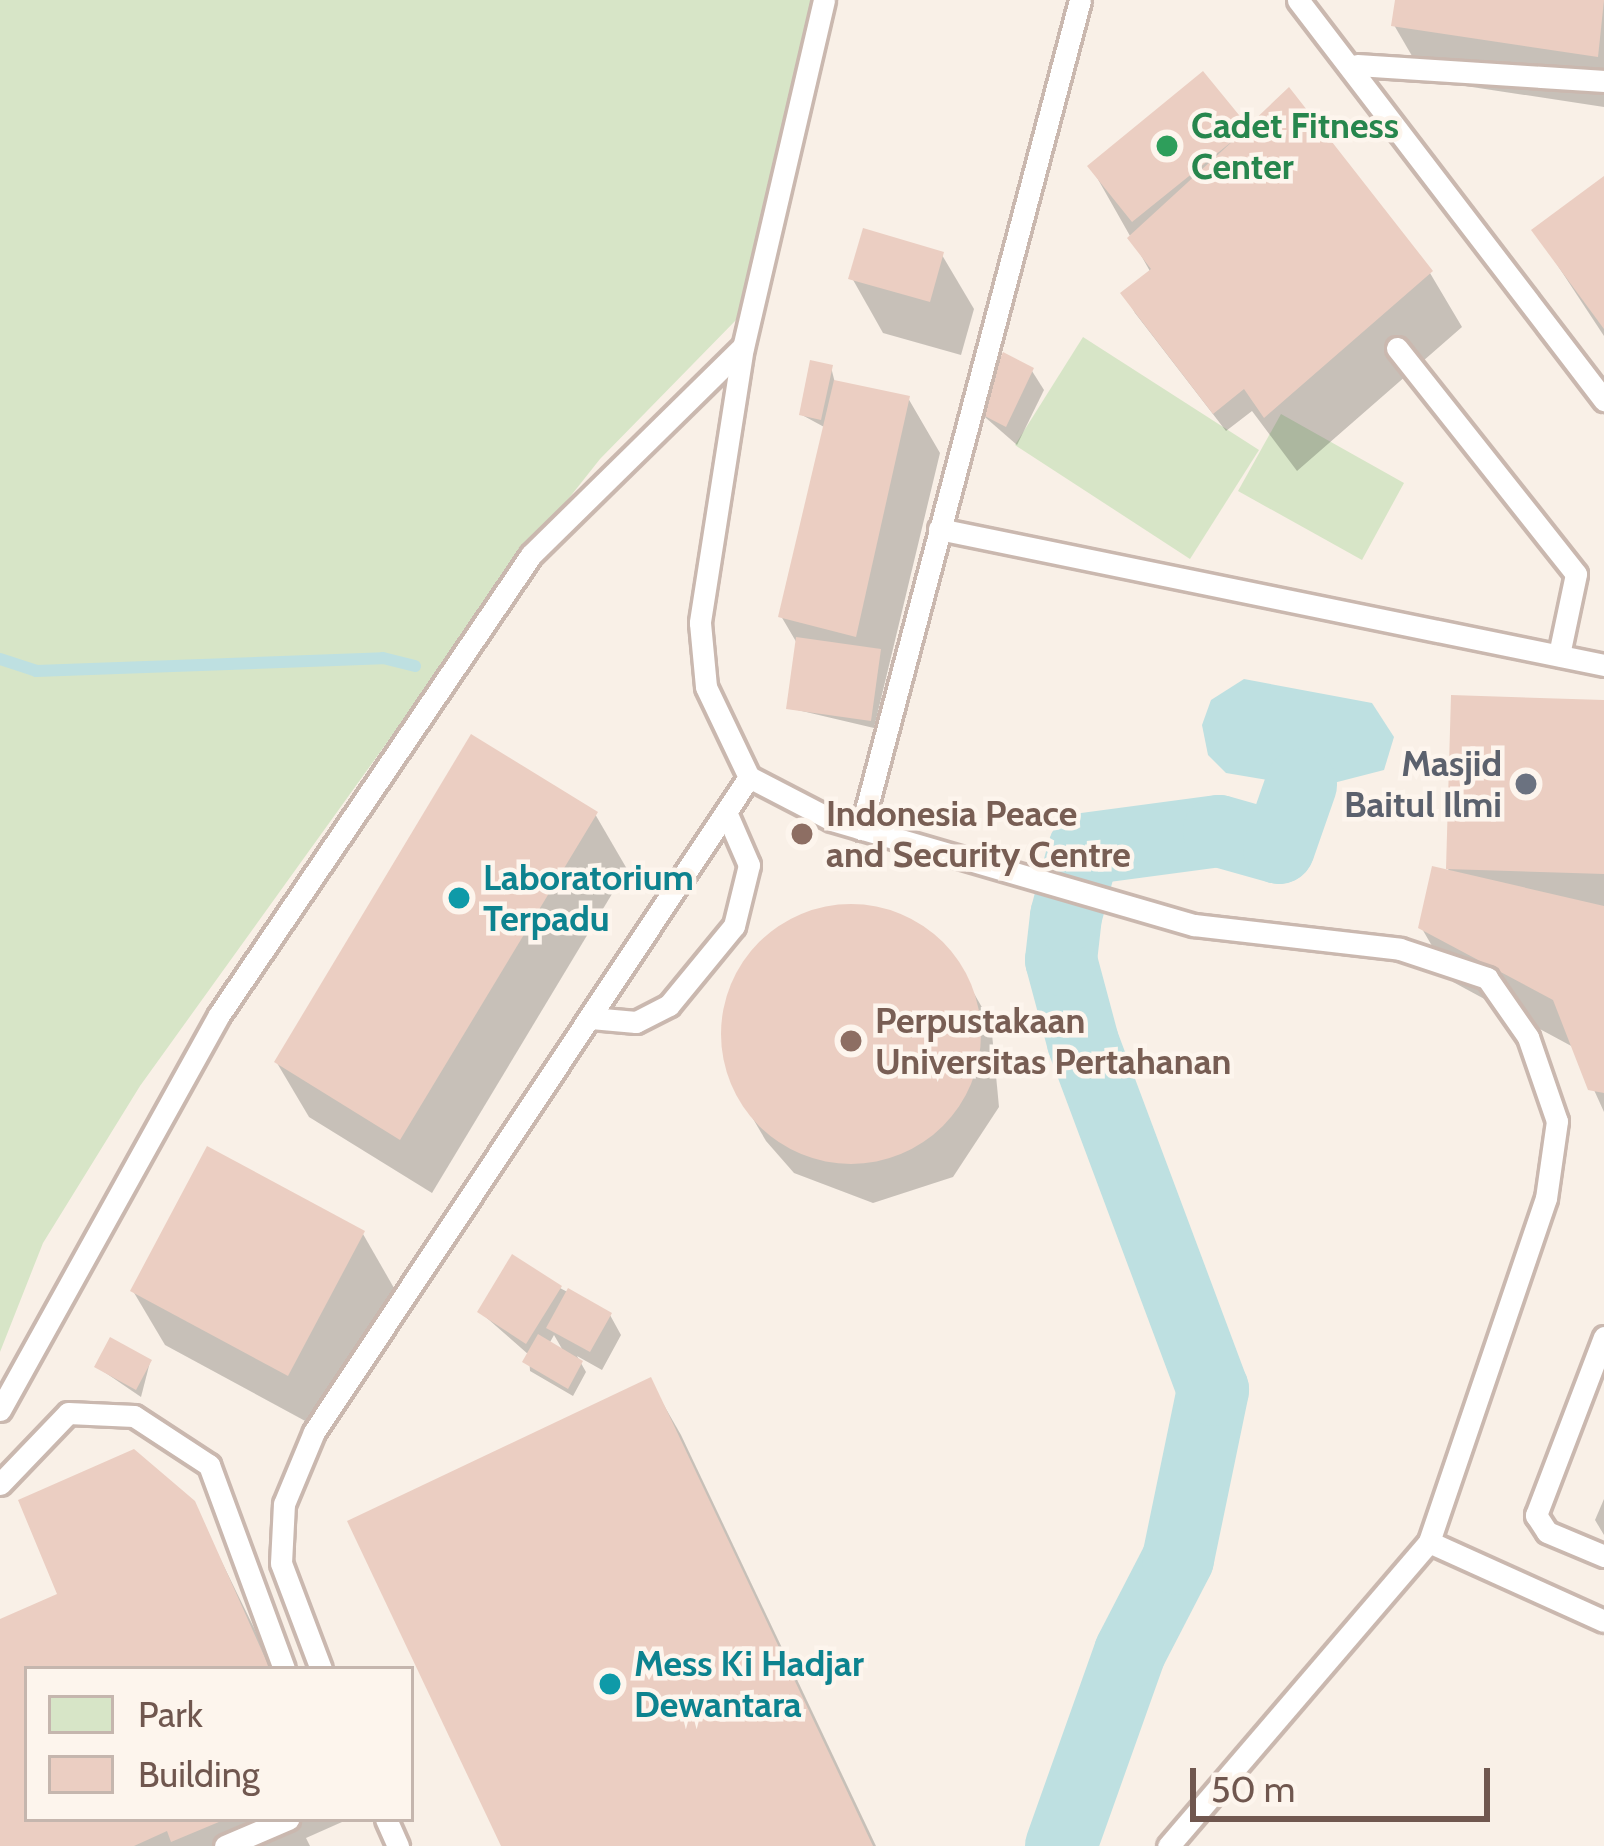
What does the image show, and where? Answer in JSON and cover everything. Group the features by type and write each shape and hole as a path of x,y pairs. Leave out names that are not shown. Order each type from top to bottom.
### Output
{"lane":[{"path":"824,0 743,347 700,623 706,687 749,777 861,830 1216,929 1419,955 1487,978 1528,1037 1557,1120 1546,1198 1429,1542 1168,1846"},
{"path":"861,830 1080,0"},
{"path":"1298,0 1357,65 1604,400"},
{"path":"1357,65 1604,81"},
{"path":"0,1410 219,1015 531,555 743,347"},
{"path":"1397,348 1576,574 1558,656"},
{"path":"939,529 1604,665"},
{"path":"321,1666 281,1563 284,1504 314,1432 749,777"},
{"path":"591,1018 635,1022 670,1005 734,926 749,865 726,812"},
{"path":"1604,1337 1536,1515 1546,1532 1604,1556"},
{"path":"0,1484 68,1413 134,1416 208,1465 283,1666"},
{"path":"1429,1542 1604,1621"},
{"path":"225,1846 281,1822"}],"green space":[{"path":"0,0 815,0 738,318 600,459 501,584 140,1086 43,1243 0,1352"},
{"path":"1083,337 1259,450 1190,559 1015,445"},
{"path":"1281,414 1404,483 1362,560 1238,491"}],"water":[{"path":"1244,679 1372,703 1394,737 1384,770 1314,788 1226,773 1208,755 1202,725 1211,700"}],"building":[{"path":"1395,0 1604,0 1598,57 1391,26"},
{"path":"1203,71 1248,126 1289,87 1433,271 1264,418 1244,389 1213,414 1120,293 1151,269 1127,238 1235,139 1132,222 1087,166"},
{"path":"1604,176 1604,329 1531,230"},
{"path":"863,228 944,252 930,302 848,279"},
{"path":"1003,352 1034,368 1006,427 975,411"},
{"path":"810,360 833,365 821,420 799,415"},
{"path":"834,380 910,396 856,637 778,617"},
{"path":"796,637 881,649 871,721 786,709"},
{"name":"Masjid Baitul Ilmi","path":"1451,695 1604,700 1604,874 1446,869"},
{"name":"Laboratorium Terpadu","path":"471,734 598,812 400,1140 274,1062"},
{"path":"1432,866 1604,906 1604,1093 1588,1090 1553,1000 1418,928"},
{"name":"Perpustakaan Universitas Pertahanan","path":"851,904 901,914 943,942 971,984 981,1034 971,1084 943,1126 901,1154 851,1164 801,1154 759,1126 731,1084 721,1034 731,984 759,942 801,914"},
{"path":"207,1146 365,1231 288,1376 130,1291"},
{"path":"512,1254 562,1286 526,1344 477,1312"},
{"path":"568,1288 612,1313 590,1352 546,1328"},
{"path":"538,1334 583,1361 568,1389 522,1362"},
{"path":"110,1337 152,1360 136,1390 94,1367"},
{"name":"Mess Ki Hadjar Dewantara","path":"651,1377 873,1846 501,1846 347,1521"},
{"path":"134,1449 195,1501 269,1666 24,1666 24,1822 219,1822 171,1842 167,1831 134,1846 0,1846 0,1619 57,1594 18,1500"}],"waterway":[{"path":"0,659 36,671 383,658 415,666"},
{"path":"1061,1846 1130,1652 1178,1559 1213,1390 1083,1042 1061,960 1066,916 1084,849 1219,831 1279,848 1301,785"}],"place":[{"name":"Cadet Fitness Center","path":"1167,146"},
{"name":"Masjid Baitul Ilmi","path":"1526,784"},
{"name":"Indonesia Peace and Security Centre","path":"802,834"},
{"name":"Laboratorium Terpadu","path":"459,898"},
{"name":"Perpustakaan Universitas Pertahanan","path":"851,1041"},
{"name":"Mess Ki Hadjar Dewantara","path":"610,1684"}]}
